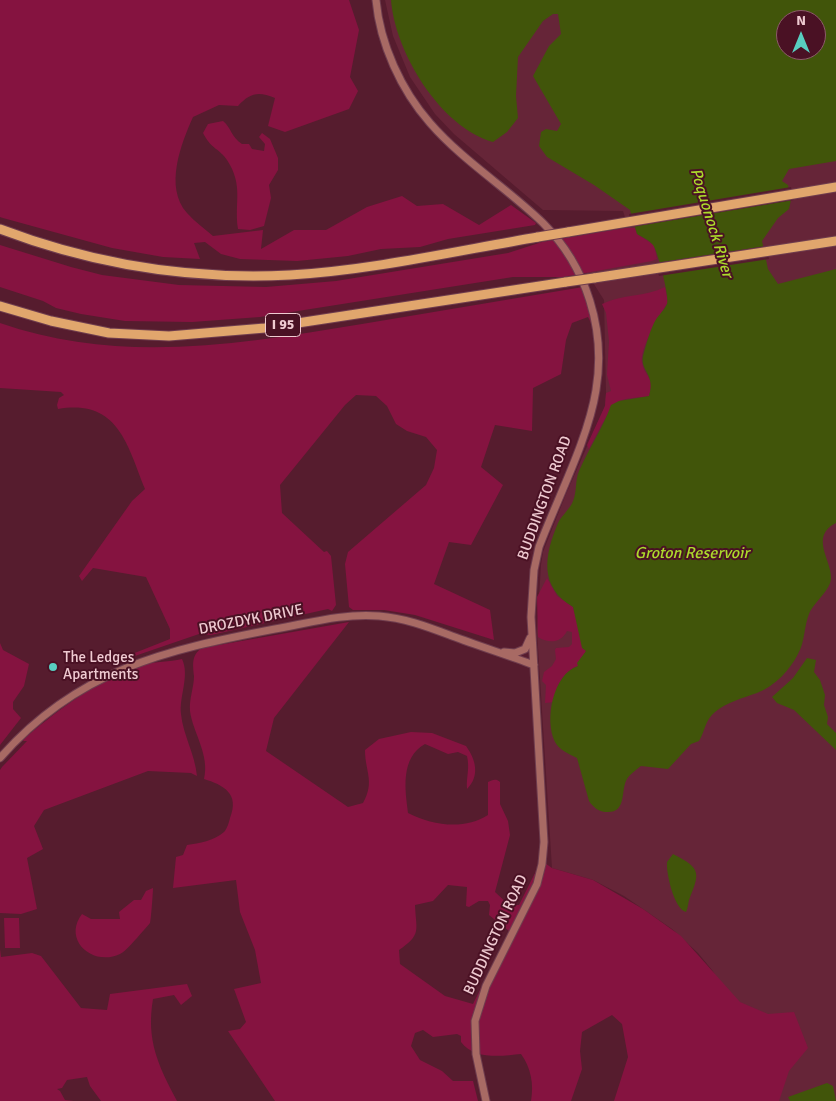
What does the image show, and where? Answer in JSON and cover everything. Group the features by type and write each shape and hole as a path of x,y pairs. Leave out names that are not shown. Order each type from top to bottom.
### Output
{"highway":[{"path":"0,229 58,249 123,264 188,273 236,276 292,275 348,269 836,187"},
{"name":"I 95","path":"0,306 51,321 109,333 169,336 235,331 836,241"},
{"path":"0,312 54,325 109,333"}],"street":[{"name":"BUDDINGTON ROAD","path":"376,0 380,28 390,58 415,103 448,142 547,227 580,274 596,321 599,365 594,402 539,547 531,596 544,842 542,864 531,898 479,1002 474,1037 486,1101"},
{"name":"DROZDYK DRIVE","path":"0,758 31,726 85,687 121,669 187,647 330,618 378,616 402,619 534,665"},
{"path":"497,652 515,652 525,649 532,633"}],"shaded area":[{"path":"0,0 349,0 359,30 350,77 358,91 349,109 285,132 268,126 275,98 264,94 255,94 246,98 238,106 219,105 193,117 177,165 177,191 180,203 187,213 213,236 263,230 261,249 294,230 326,230 367,207 402,196 417,206 443,204 479,225 511,205 536,223 535,225 448,239 420,247 381,249 348,256 297,261 240,259 221,254 205,242 194,243 200,259 163,257 112,248 0,217"},
{"name":"Groton Reservoir","path":"385,0 836,0 836,1101 779,1101 766,1058 712,970 698,953 672,929 624,896 593,880 552,868 537,631 541,565 543,552 566,494 605,406 606,393 604,300 570,246 629,229 623,211 543,210 454,134 435,114 410,77 393,36"},
{"path":"223,121 238,141 242,144 249,144 252,149 264,151 265,144 259,137 262,133 270,139 278,158 278,170 269,185 271,198 264,226 250,230 238,229 237,186 232,169 224,156 209,142 203,133 208,124"},
{"path":"635,228 637,234 654,245 657,259 563,277 513,277 260,317 192,322 125,321 56,308 43,301 0,287 0,245 102,275 179,285 266,287 336,281 508,253 542,242"},
{"path":"583,287 592,325 588,317 572,323 566,340 561,374 533,388 532,431 495,425 481,467 503,485 471,545 449,542 434,584 490,610 494,640 415,615 384,610 353,610 349,607 345,564 348,552 426,485 434,468 437,450 426,437 407,431 396,424 387,406 376,396 356,395 345,405 280,485 282,513 324,552 327,551 331,556 336,605 332,611 328,609 211,635 199,634 126,659 122,658 170,639 170,629 146,577 93,568 82,581 79,576 132,501 145,489 125,441 117,428 107,418 94,411 78,408 58,409 59,398 64,395 61,392 0,388 0,323 45,336 90,344 181,347 271,338"},
{"path":"665,287 668,302 651,332 642,357 643,368 651,385 649,396 628,398 617,402 589,449 587,445 605,406 606,393 611,391 607,375 609,341 606,313 602,304"},
{"path":"547,578 557,596 573,607 586,651 578,666 568,672 561,680 554,702 545,703 546,685 542,681 544,672 552,666 556,659 556,648 569,647 572,644 572,632 567,631 561,638 554,641 546,641 538,637 537,597"},
{"path":"349,622 274,718 266,751 348,807 363,803 367,795 369,782 365,750 379,739 411,732 432,733 466,746 475,768 474,779 467,789 467,756 458,752 448,754 425,744 417,750 411,757 406,775 405,785 408,813 438,823 459,824 479,820 488,815 488,782 497,780 500,782 500,804 508,821 510,835 495,892 509,905 519,905 537,869 539,859 552,868 593,880 643,909 681,936 740,1002 768,1014 794,1012 808,1048 789,1071 779,1101 614,1101 628,1057 622,1024 612,1015 582,1032 580,1051 582,1069 571,1101 531,1101 531,1076 521,1054 489,1056 473,1052 467,1048 461,1042 461,1036 457,1034 433,1037 423,1030 415,1033 411,1046 420,1060 442,1071 453,1081 473,1081 478,1101 275,1101 228,1031 240,1029 246,1022 234,989 261,983 255,950 240,912 236,880 173,888 176,857 183,855 187,845 211,840 224,832 233,809 233,802 228,791 204,779 205,761 190,711 194,680 194,657 202,648","holes":["448,885 467,887 466,906 469,907 479,901 488,901 490,905 489,915 509,931 473,1004 445,996 400,964 399,950 411,940 416,931 415,905 433,901"]},
{"path":"0,643 3,650 29,664 24,686 13,702 13,709 21,718 0,745"},
{"path":"182,659 185,679 181,700 181,714 197,776 191,773 148,771 44,810 34,826 43,849 27,858 37,909 21,914 0,913 0,770 2,767 27,741 23,741 26,737 53,715 96,686 144,665"},
{"path":"153,888 150,923 125,951 110,957 100,957 83,949 78,942 76,933 77,924 82,914 91,919 120,919 119,912 134,900 141,900 146,891"},
{"path":"4,918 19,918 20,948 5,948"},
{"path":"0,949 1,957 32,953 41,956 81,1008 107,1010 110,994 187,984 192,996 181,1005 174,995 153,999 151,1014 155,1052 164,1076 177,1101 101,1101 90,1086 87,1077 67,1080 62,1088 57,1089 65,1100 74,1101 0,1101"}],"water":[{"name":"Groton Reservoir","path":"391,0 836,0 836,161 789,169 782,181 788,185 791,200 789,209 778,218 762,241 768,269 778,284 836,269 836,523 828,528 823,542 830,571 830,582 809,614 800,649 795,660 781,677 764,690 730,703 715,712 707,722 699,741 691,744 668,769 641,766 635,770 627,779 620,805 612,812 600,811 589,801 577,758 564,752 559,747 552,733 550,722 551,710 557,688 562,678 578,666 577,663 586,651 582,648 573,607 554,590 548,570 548,559 553,535 558,523 573,501 579,471 611,405 619,401 649,396 651,383 644,366 643,356 652,327 667,304 660,264 653,245 637,234 630,210 594,185 547,157 539,146 541,132 546,129 557,131 561,124 533,76 549,46 561,34 558,14 553,14 543,21 518,57 516,96 518,118 507,132 493,142 474,134 455,121 438,104 411,64 394,20"},
{"path":"807,658 816,660 814,672 820,680 825,695 824,705 828,717 827,724 836,733 836,750 794,710 777,703 772,697 793,678"},
{"path":"673,854 690,864 696,873 695,884 686,912 674,898 669,882 667,862"},
{"path":"827,1083 833,1086 836,1101 790,1101 788,1097"}],"pier":[{"path":"791,187 794,200 632,227 629,214"},
{"path":"766,246 769,259 659,276 655,263"}],"place":[{"name":"The Ledges Apartments","path":"53,667"}],"water label":[{"name":"Poquonock River","path":"711,223"}]}
